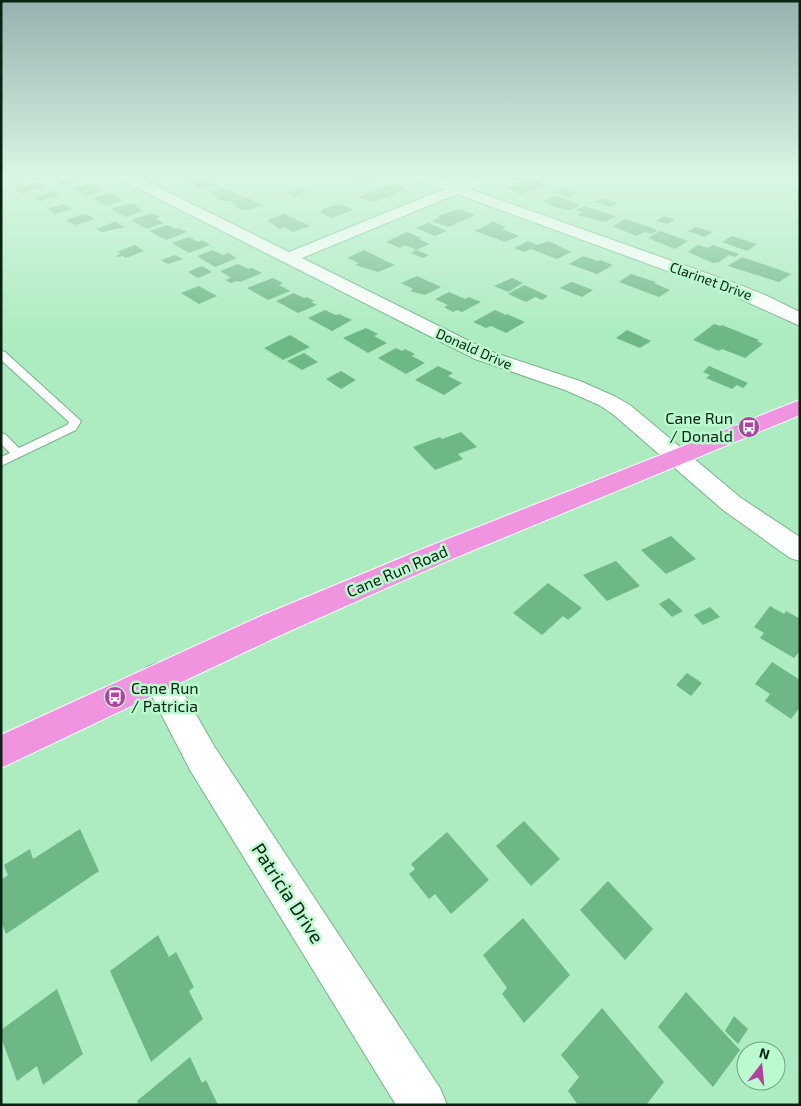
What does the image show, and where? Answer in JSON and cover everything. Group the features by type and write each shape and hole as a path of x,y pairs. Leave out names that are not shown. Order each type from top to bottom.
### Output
{"highway":[{"name":"Cane Run Road","path":"1,752 272,624 435,555 800,407"}],"street":[{"name":"Donald Drive","path":"230,229 482,355 601,397 622,410 750,518 800,551"},
{"path":"288,258 360,229"},
{"name":"Clarinet Drive","path":"567,229 731,288 759,299 800,320"},
{"name":"Patricia Drive","path":"158,677 202,758 423,1105"}],"lane":[{"path":"1,354 75,421 72,427 1,462"},
{"path":"1,437 18,454"}],"building":[{"path":"97,229 118,229 102,232"},
{"path":"156,229 180,229 187,232 166,240 149,231"},
{"path":"287,229 303,229 293,232"},
{"path":"417,229 442,229 447,231 435,236"},
{"path":"480,229 503,229 519,236 505,242 475,231"},
{"path":"619,229 653,229 657,231 651,234 645,232 636,236"},
{"path":"693,229 701,229 713,232 704,237 688,231"},
{"path":"660,231 688,241 675,249 648,238"},
{"path":"407,232 430,244 416,250 405,245 400,248 386,242"},
{"path":"732,236 757,244 747,251 722,242"},
{"path":"189,237 198,242 202,240 210,245 189,253 172,243"},
{"path":"528,241 538,245 549,241 571,252 557,259 531,249 525,252 514,248"},
{"path":"135,245 144,251 126,258 116,256 121,254 117,252"},
{"path":"698,245 708,248 713,245 739,254 735,257 729,255 719,262 713,263 688,252"},
{"path":"213,250 223,255 228,253 237,258 215,267 197,256"},
{"path":"364,250 395,265 378,272 355,265 359,263 347,258"},
{"path":"416,250 429,255 423,258 411,253"},
{"path":"175,255 183,259 168,264 161,260"},
{"path":"583,256 613,265 597,274 569,264"},
{"path":"742,257 791,274 779,282 728,266"},
{"path":"238,264 262,273 240,282 231,283 225,280 231,278 220,271"},
{"path":"202,266 212,272 198,278 188,272"},
{"path":"631,274 656,282 654,283 670,290 659,297 619,282"},
{"path":"417,276 441,287 425,295 410,291 413,289 401,283"},
{"path":"273,278 283,283 279,285 290,291 268,300 247,288"},
{"path":"512,278 523,283 508,292 494,286"},
{"path":"571,282 593,290 582,297 560,288"},
{"path":"524,285 548,296 542,300 535,297 526,302 508,294"},
{"path":"199,286 217,296 199,304 181,293"},
{"path":"449,292 465,299 469,297 481,302 462,312 457,310 453,312 444,307 448,305 435,299"},
{"path":"294,293 304,298 307,297 317,305 298,313 276,301"},
{"path":"325,310 352,320 332,331 308,318"},
{"path":"495,310 525,322 506,333 491,326 486,328 473,322"},
{"path":"714,324 722,325 759,340 757,341 763,344 745,358 722,349 719,351 693,340"},
{"path":"366,328 378,334 374,336 387,343 368,353 343,338"},
{"path":"627,330 651,341 640,348 616,338"},
{"path":"290,335 310,347 283,360 264,348"},
{"path":"396,348 402,351 405,349 415,354 412,356 425,363 406,374 378,358"},
{"path":"304,353 318,362 302,370 287,361"},
{"path":"438,366 453,373 448,376 462,383 444,395 415,380"},
{"path":"709,366 748,383 743,388 737,385 732,389 706,378 710,375 703,372"},
{"path":"341,371 356,380 341,389 326,379"},
{"path":"461,432 477,447 458,454 463,459 435,470 413,447 440,437 442,439"},
{"path":"671,536 696,559 666,574 641,550"},
{"path":"616,561 640,586 607,601 583,575"},
{"path":"548,583 582,608 568,620 563,616 542,635 513,613"},
{"path":"669,598 683,611 672,617 659,604"},
{"path":"770,606 784,614 786,611 800,619 800,651 794,658 760,638 764,633 754,627"},
{"path":"710,607 720,617 703,625 694,615"},
{"path":"772,662 800,680 800,707 791,719 765,701 770,694 755,684"},
{"path":"687,673 702,683 691,696 676,685"},
{"path":"524,821 560,859 531,886 496,846"},
{"path":"80,829 99,871 6,934 1,921 1,880 8,875 4,865 30,849 33,859"},
{"path":"447,832 489,880 451,914 435,894 429,899 409,874 415,869 411,864"},
{"path":"608,881 653,929 625,960 580,910"},
{"path":"523,918 570,975 524,1023 502,994 507,988 483,955"},
{"path":"158,935 169,957 176,952 194,987 189,991 203,1019 151,1062 110,971"},
{"path":"57,989 83,1054 43,1085 37,1066 17,1081 1,1037 1,1030"},
{"path":"686,992 736,1046 736,1055 713,1087 658,1027"},
{"path":"602,1008 664,1082 646,1105 578,1105 568,1091 579,1077 561,1055"},
{"path":"734,1016 748,1029 740,1041 736,1042 725,1031"},
{"path":"190,1057 202,1083 206,1080 218,1105 139,1105 137,1101"}],"place":[{"name":"Cane Run / Donald","path":"749,427"},
{"name":"Cane Run / Patricia","path":"115,697"}]}
